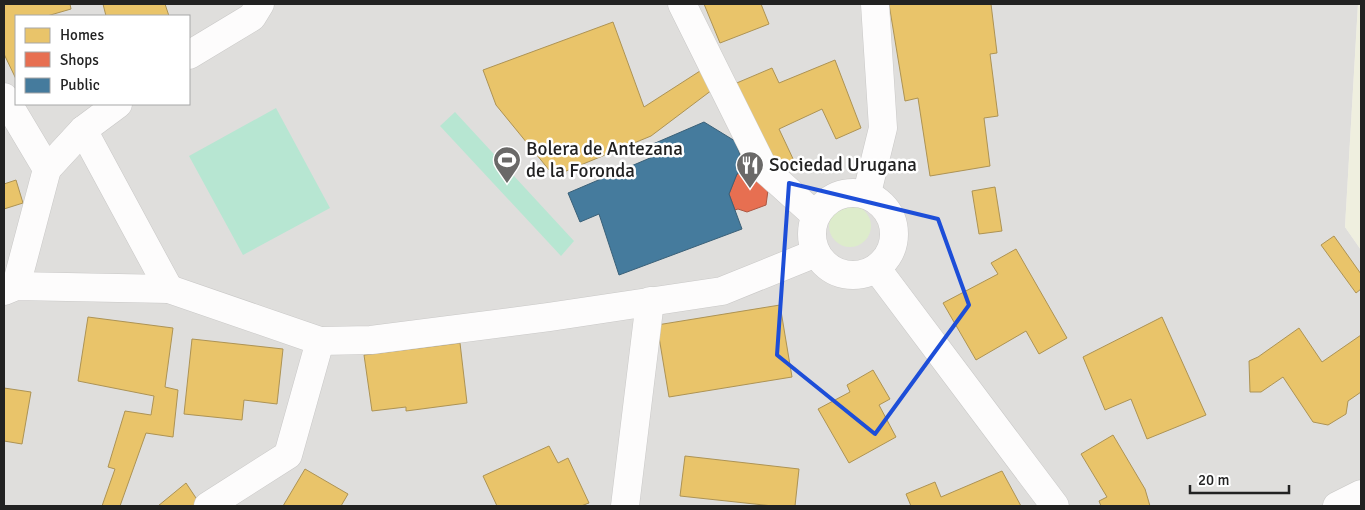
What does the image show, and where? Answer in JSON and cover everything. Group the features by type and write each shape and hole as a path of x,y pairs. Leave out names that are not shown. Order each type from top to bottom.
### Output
{"street":[{"path":"190,54 252,17 260,4"},
{"path":"682,4 764,169 815,215"},
{"path":"867,193 883,128 875,4"},
{"path":"4,97 46,169"},
{"path":"117,105 83,130 46,169 10,289 169,289 320,340 370,340 722,292 816,253"},
{"path":"83,130 169,289"},
{"path":"847,192 867,193 886,206 895,228 891,251 876,269 860,275 842,274 827,266 816,253 811,234 815,215 828,200 847,192"},
{"path":"876,269 1055,506"},
{"path":"625,506 650,301"},
{"path":"208,506 288,455 320,340"},
{"path":"1337,506 1361,494"}],"highlighted area":[{"path":"789,183 938,219 969,305 875,434 777,355"}],"shaded area":[{"path":"4,4 1358,4 1345,227 1361,250 1361,506 4,506"}],"green space":[{"path":"1358,4 1361,4 1361,250 1345,227"},
{"path":"276,108 330,208 243,255 189,156"},
{"name":"Bolera de Antezana de la Foronda","path":"455,112 574,241 561,256 440,126"},
{"path":"854,205 862,208 868,214 871,226 868,238 862,244 846,247 838,244 832,238 829,222 832,214 838,208"}],"building: Homes":[{"path":"4,4 70,4 71,9 50,15 15,15 15,77 4,54"},
{"path":"103,4 165,4 169,15 106,15"},
{"path":"704,4 761,4 769,24 720,43"},
{"path":"889,4 991,4 997,53 990,54 998,116 984,118 990,166 930,176 918,98 905,101"},
{"path":"613,22 644,107 700,71 712,90 651,136 554,176 496,105 483,70"},
{"path":"835,60 861,128 836,139 822,109 779,129 795,163 775,172 732,85 772,68 779,83"},
{"path":"16,180 23,203 4,209 4,184"},
{"path":"995,187 1002,231 979,234 972,191"},
{"path":"1334,236 1361,274 1361,289 1356,293 1321,245"},
{"path":"1016,249 1067,338 1039,354 1026,331 976,360 943,303 998,274 991,263"},
{"path":"780,305 792,377 669,397 657,325"},
{"path":"88,317 173,328 165,387 178,390 173,437 146,433 120,506 102,506 115,469 108,467 125,411 151,415 154,396 78,381"},
{"path":"1162,317 1206,415 1147,439 1131,399 1105,410 1083,357"},
{"path":"1299,328 1322,362 1361,335 1361,392 1348,401 1346,414 1328,425 1313,422 1283,377 1261,392 1250,392 1249,361 1258,357"},
{"path":"192,339 283,349 277,404 244,400 242,420 184,414"},
{"path":"460,343 467,403 406,411 406,407 372,411 364,355"},
{"path":"873,370 890,399 879,405 896,437 849,463 818,409 850,392 847,385"},
{"path":"4,388 31,392 22,444 4,441"},
{"path":"1113,435 1145,489 1150,506 1101,506 1099,501 1107,497 1081,454"},
{"path":"549,446 558,463 568,458 589,503 581,506 497,506 483,476"},
{"path":"685,456 799,469 795,506 773,506 680,496"},
{"path":"305,469 348,494 341,506 283,506"},
{"path":"1002,471 1021,506 911,506 906,494 935,482 941,497"},
{"path":"186,483 200,504 196,506 158,506"}],"building: Shops":[{"name":"Sociedad Urugana","path":"750,169 769,183 766,205 747,212 735,210 729,194 737,174"}],"building: Public":[{"path":"704,122 735,141 746,171 737,174 729,194 742,229 619,275 599,214 580,222 568,193 657,155 653,144"}],"place":[{"name":"Bolera de Antezana de la Foronda","path":"507,184"},
{"name":"Sociedad Urugana","path":"750,189"}]}
